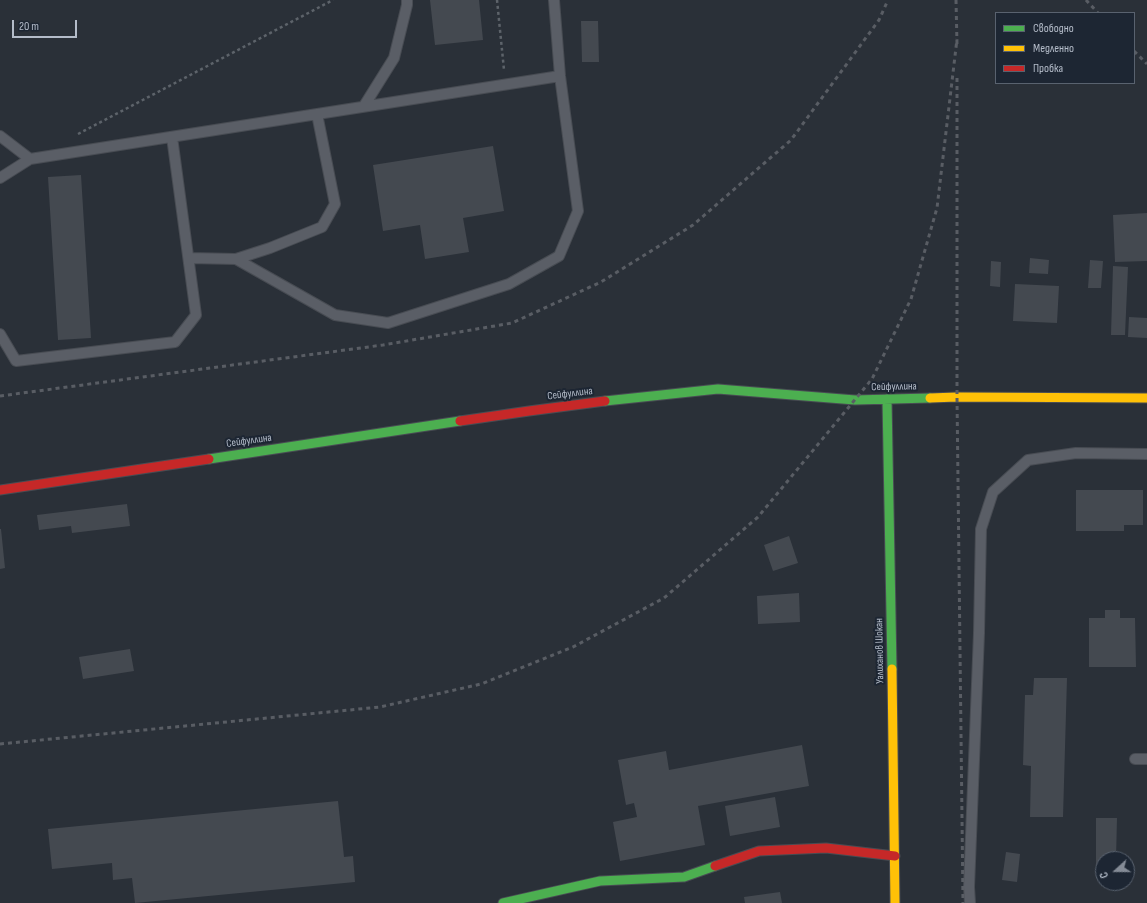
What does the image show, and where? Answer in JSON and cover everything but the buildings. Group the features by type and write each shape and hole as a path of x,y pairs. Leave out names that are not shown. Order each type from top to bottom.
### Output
{"main road":[{"name":"Сейфуллина","path":"0,490 521,413 634,398 718,389 855,400 957,398 1147,398"},
{"name":"Уалиханов Шокан","path":"887,399 895,903"},
{"path":"503,903 600,880 684,877 759,851 826,848 895,856"}],"lane":[{"path":"364,106 394,58 407,0"},
{"path":"236,259 335,315 388,323 509,284 559,256 578,211 560,76 554,0"},
{"path":"0,178 30,160 560,76"},
{"path":"189,258 236,259 270,248 322,227 335,204 317,114"},
{"path":"0,136 30,160"},
{"path":"0,334 16,362 175,342 196,315 172,137"},
{"path":"970,903 969,887 979,633 981,529 993,492 1028,460 1076,453 1147,454"},
{"path":"1135,759 1147,759"}],"path":[{"path":"72,137 333,0"},
{"path":"496,0 505,84"}],"railway":[{"path":"0,396 383,345 512,323 601,282 693,225 791,140 879,20 888,0"},
{"path":"956,0 957,44"},
{"path":"1086,0 1097,12"},
{"path":"0,744 380,707 481,684 573,647 664,598 758,517 872,379 911,299 937,208 957,39"},
{"path":"1135,52 1147,64"},
{"path":"957,78 957,397 963,903"}],"traffic: fast":[{"path":"605,401 718,389 855,400 930,398"},
{"path":"887,399 892,669"},
{"path":"209,459 460,421"},
{"path":"503,903 600,881 684,877 715,866"}],"traffic: slow":[{"path":"930,398 1147,398"},
{"path":"892,669 895,903"}],"traffic: jam":[{"path":"460,421 605,401"},
{"path":"0,490 209,459"},
{"path":"715,866 759,851 826,848 895,856"}]}
